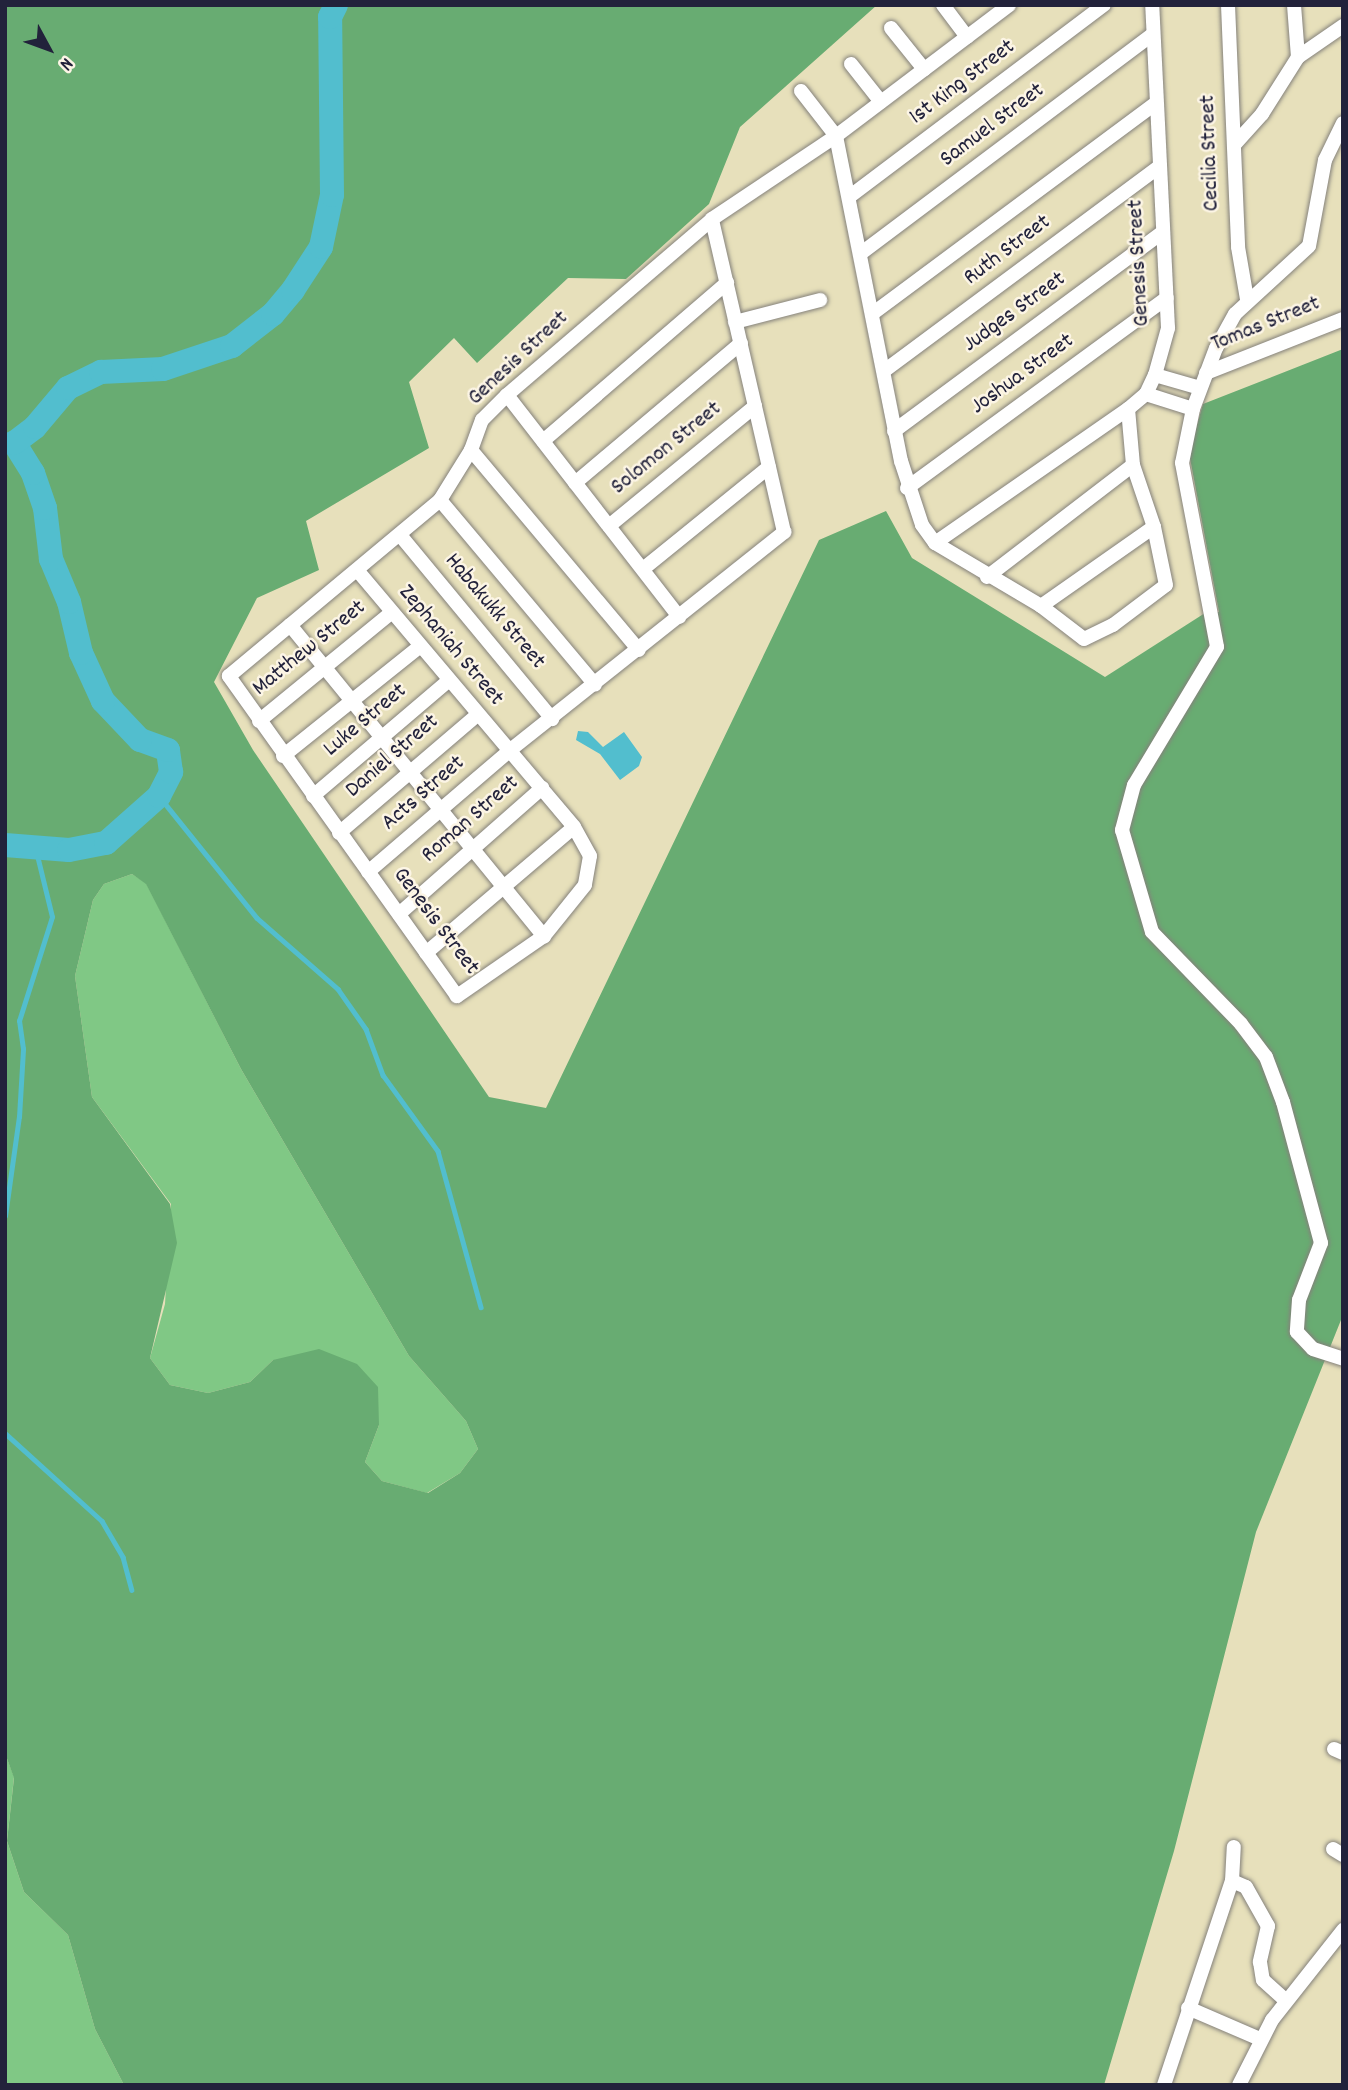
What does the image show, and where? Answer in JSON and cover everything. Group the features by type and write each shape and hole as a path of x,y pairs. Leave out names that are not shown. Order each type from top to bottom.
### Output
{"street":[{"path":"943,5 967,37"},
{"name":"Genesis Street","path":"509,751 574,827 587,847 588,876 580,894 544,936 457,996 283,756 229,676 440,500 471,450 482,421 507,395 712,219 836,136 1009,5"},
{"name":"1st King Street","path":"849,197 1104,5"},
{"name":"Genesis Street","path":"935,543 1128,409 1146,394 1155,375 1168,328 1152,5"},
{"name":"Cecilia Street","path":"1227,5 1238,247 1247,299"},
{"path":"1294,5 1298,57"},
{"path":"1234,145 1262,114 1298,57 1343,26"},
{"path":"891,28 924,69"},
{"name":"Samuel Street","path":"860,254 1153,34"},
{"path":"851,64 881,102"},
{"path":"801,91 836,136 894,430 907,488 922,525 935,543 987,577 1041,606 1084,639 1112,625 1166,585 1154,527 1133,464 1128,409"},
{"path":"872,314 1156,103"},
{"path":"1343,123 1325,160 1309,246 1247,299 1224,330 1193,409 1182,463 1217,647 1134,785 1122,830 1152,932 1241,1024 1266,1057 1283,1102 1321,1243 1299,1300 1297,1332 1313,1349 1343,1359"},
{"name":"Ruth Street","path":"884,371 1159,167"},
{"path":"509,751 639,650 783,531 712,219"},
{"name":"Judges Street","path":"894,430 1162,233"},
{"path":"543,441 727,283"},
{"name":"Joshua Street","path":"907,488 1167,298"},
{"path":"736,322 820,300"},
{"name":"Tomas Street","path":"1206,373 1343,319"},
{"path":"575,483 741,343"},
{"path":"1155,375 1200,388"},
{"path":"1146,394 1193,409"},
{"path":"507,395 678,617"},
{"name":"Solomon Street","path":"609,526 755,406"},
{"path":"471,450 639,650"},
{"path":"987,577 1133,464"},
{"path":"643,569 769,467"},
{"path":"440,500 595,685"},
{"path":"1041,606 1154,527"},
{"name":"Habakukk Street","path":"400,535 552,719"},
{"name":"Zephaniah Street","path":"357,570 509,751"},
{"name":"Matthew Street","path":"259,721 391,613"},
{"path":"290,625 544,936"},
{"path":"283,756 419,647"},
{"name":"Luke Street","path":"313,796 448,681"},
{"name":"Daniel Street","path":"339,833 477,715"},
{"name":"Acts Street","path":"368,872 509,751"},
{"name":"Roman Street","path":"399,914 542,788"},
{"path":"426,953 574,827"},
{"path":"1164,2085 1233,1881 1234,1847"},
{"path":"1233,1881 1246,1887 1268,1926 1260,1962 1263,1980 1286,2001"},
{"path":"1239,2085 1260,2039 1286,2001 1343,1930"},
{"path":"1188,2008 1260,2039"}],"green space":[{"path":"5,5 877,5 740,127 709,204 626,279 568,278 477,363 454,338 409,382 429,448 306,521 319,570 257,598 214,682 253,750 489,1097 546,1108 819,540 886,511 912,558 1105,677 1205,613 1219,612 1189,453 1203,404 1343,349 1343,1315 1256,1532 1174,1851 1104,2085 124,2085 95,2029 68,1935 24,1892 7,1841 14,1778 5,1753","holes":["132,874 146,884 241,1069 409,1356 466,1421 478,1449 460,1473 428,1493 382,1481 365,1462 379,1425 378,1387 357,1364 319,1349 273,1360 250,1382 208,1393 170,1385 150,1358 177,1243 170,1204 92,1097 75,976 93,900 104,884"]},
{"path":"132,874 146,883 241,1069 409,1356 466,1421 478,1449 460,1473 427,1493 382,1481 365,1462 379,1425 273,1360 250,1382 208,1393 170,1385 150,1358 165,1304 171,1204 92,1097 75,976 93,900 104,884"},
{"path":"5,1753 14,1777 7,1841 24,1892 68,1935 95,2029 124,2085 5,2085"}],"water":[{"path":"578,731 588,732 603,747 624,732 642,757 639,766 620,780 600,754 576,740"}],"waterway":[{"path":"5,845 69,850 106,843 159,796 171,772 168,750 140,740 103,701 81,653 69,602 51,559 45,508 33,473 14,443 35,427 68,388 101,372 163,369 232,346 273,314 293,290 321,247 332,195 330,17 336,5"},
{"path":"5,452 14,443"},
{"path":"159,796 257,918 338,989 366,1029 383,1075 438,1151 481,1307"},
{"path":"5,1216 19,1117 23,1049 19,1021 52,917 35,847"},
{"path":"5,1433 102,1521 123,1557 132,1590"}]}
